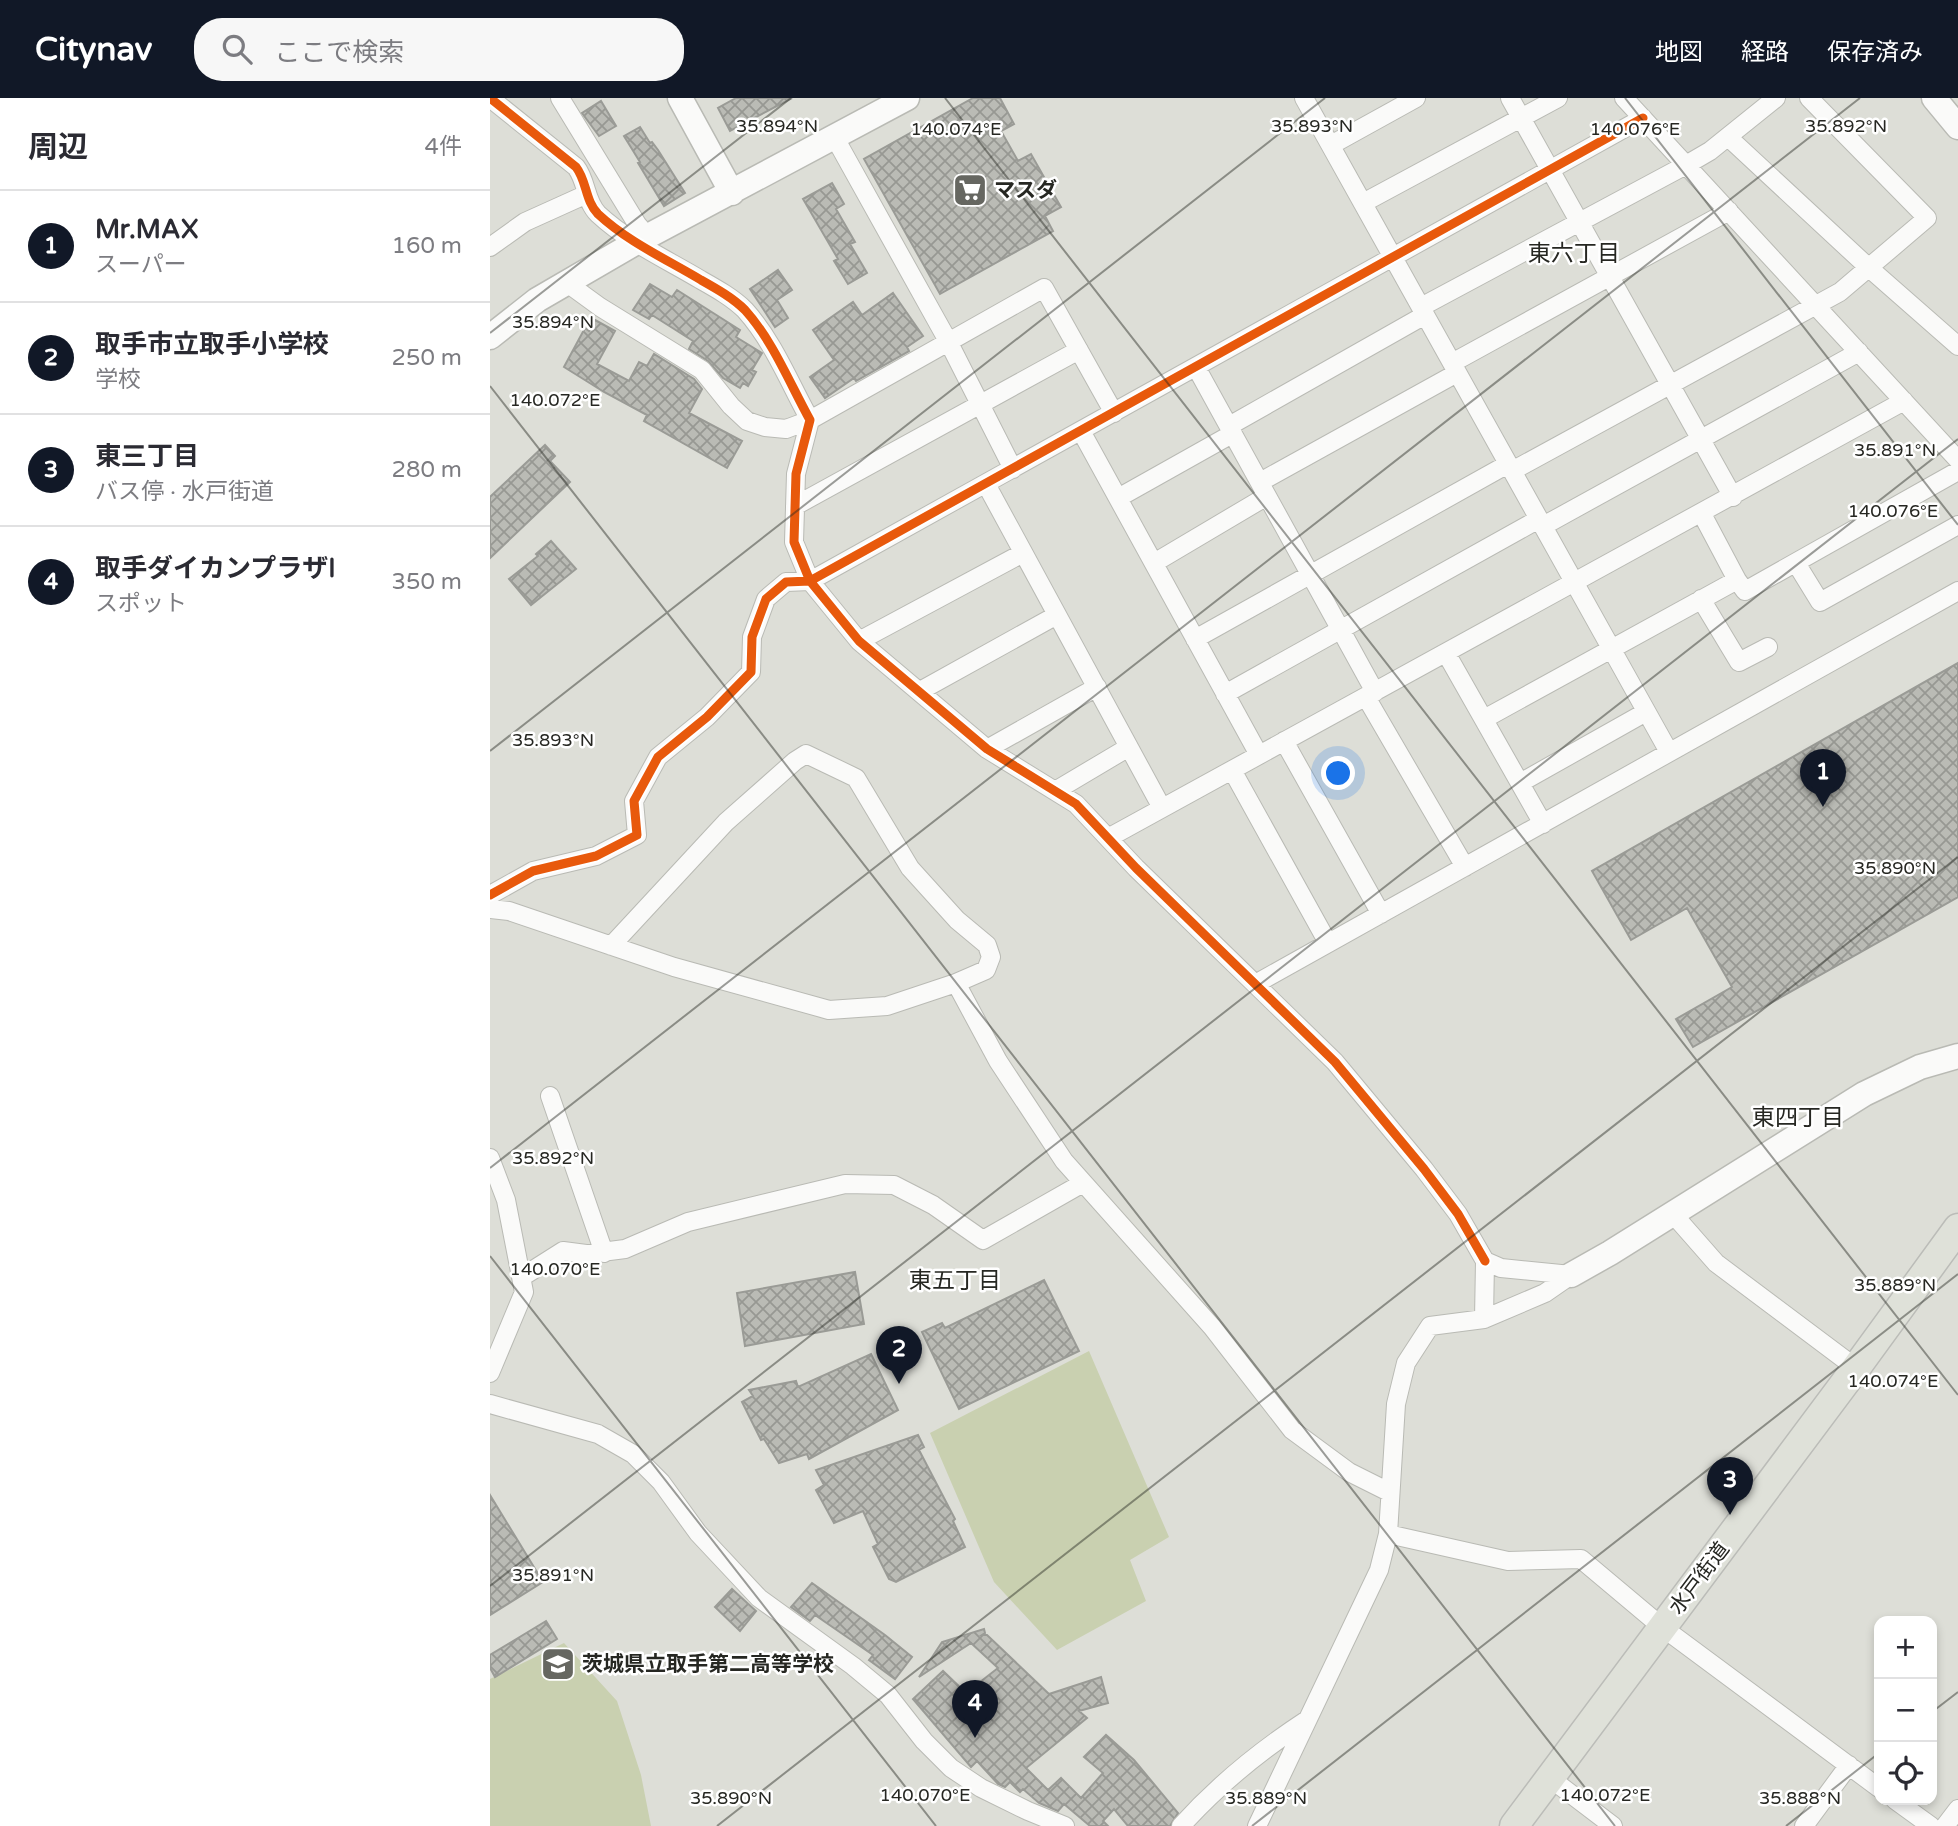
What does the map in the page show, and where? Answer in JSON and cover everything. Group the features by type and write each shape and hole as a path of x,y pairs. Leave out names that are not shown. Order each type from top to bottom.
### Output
{"main road":[{"name":"水戸街道","path":"1514,1826 1958,1228"}],"street":[{"path":"490,98 576,167 582,174 591,206 599,215 723,292 744,309 761,330 810,420 796,474 794,506 794,542 810,581 859,641 987,749 1076,804 1136,868 1335,1062 1382,1116 1458,1214 1485,1261 1484,1319"},
{"path":"560,98 637,224 642,241"},
{"path":"680,98 732,193"},
{"path":"490,337 537,300 907,98"},
{"path":"1304,98 1669,751"},
{"path":"1331,145 1416,98"},
{"path":"1510,98 1733,497"},
{"path":"1363,203 1558,98"},
{"path":"1625,98 1958,460"},
{"path":"1195,639 1310,575 1671,386 1817,306 1840,292 1927,218 1809,98"},
{"path":"1934,98 1958,127"},
{"path":"1118,498 1423,311 1686,165 1728,137 1769,100"},
{"path":"490,895 533,871 596,856 636,835 635,801 658,757 707,717 751,671 752,637 766,599 786,582 810,581 1643,118"},
{"path":"1728,137 1958,346"},
{"path":"835,138 948,341 1013,469"},
{"path":"490,247 526,222 587,194"},
{"path":"1154,563 1264,489 1455,368 1729,211"},
{"path":"567,283 600,307 702,370 731,407 747,421 765,427 786,429 810,420 1044,288 1114,413"},
{"path":"794,506 1079,350"},
{"path":"1225,694 1340,629 1541,522 1701,441 1859,352"},
{"path":"1196,367 1340,629 1371,694 1465,867"},
{"path":"1108,838 1904,401"},
{"path":"1082,431 1259,755"},
{"path":"1702,514 1745,590 1958,471"},
{"path":"986,484 1163,808"},
{"path":"1796,563 1820,602 1958,525"},
{"path":"859,641 1023,552"},
{"path":"1484,719 1737,580"},
{"path":"1257,984 1958,591"},
{"path":"1701,599 1739,662 1768,647"},
{"path":"920,691 1057,615"},
{"path":"1446,653 1543,824"},
{"path":"987,749 1097,687"},
{"path":"1520,783 1646,712"},
{"path":"1284,741 1381,914"},
{"path":"1055,791 1129,747"},
{"path":"490,909 509,911 611,946 674,967 829,1010 887,1006 986,970 991,957 987,946 957,920 910,869 856,778 806,754 726,822 611,946"},
{"path":"1232,770 1328,943"},
{"path":"956,983 998,1060 1064,1161 1212,1327 1292,1430 1349,1472 1389,1492"},
{"path":"1257,1826 1379,1570 1388,1534 1396,1404 1406,1363 1430,1326 1484,1319 1545,1293 1864,1094 1920,1067 1958,1056"},
{"path":"550,1096 604,1253"},
{"path":"490,1158 496,1167 506,1200 524,1292 490,1373"},
{"path":"522,1278 563,1251 586,1254 625,1249 688,1222 845,1184 894,1185 933,1205 982,1240 1083,1183"},
{"path":"1672,1214 1716,1263 1856,1368"},
{"path":"1485,1261 1501,1268 1571,1275"},
{"path":"490,1404 598,1434 633,1454 661,1482 698,1533 759,1598 853,1666 888,1695 924,1741 951,1768 981,1788 1065,1826"},
{"path":"1388,1534 1508,1561 1581,1559 1662,1627 1874,1784"},
{"path":"1181,1826 1205,1799 1272,1743 1307,1720"},
{"path":"1804,1826 1849,1766"},
{"path":"1550,1778 1613,1826"},
{"path":"1902,1805 1931,1826"},
{"path":"1945,1826 1958,1809"}],"green space":[{"path":"1089,1351 1169,1537 1130,1560 1146,1601 1057,1650 994,1582 930,1433"},
{"path":"564,1643 617,1701 641,1775 651,1826 490,1826 490,1679"}],"building":[{"path":"736,98 792,98 730,131 718,108"},
{"path":"973,98 1000,98 1014,124 1001,131 1018,161 1031,154 1061,207 1045,216 1053,231 940,294 864,159"},
{"path":"601,101 616,126 599,136 582,113"},
{"path":"640,127 685,193 664,206 624,136"},
{"path":"832,183 844,204 836,209 855,242 850,244 867,273 848,284 834,261 838,259 803,199"},
{"path":"778,270 792,290 777,300 788,318 775,327 750,289"},
{"path":"650,284 672,297 677,290 740,330 736,337 762,353 752,370 756,372 748,386 743,383 740,388 723,378 708,361 689,349 693,341 652,315 649,319 633,310"},
{"path":"893,293 923,336 907,347 909,351 856,381 854,378 825,398 810,377 834,360 813,330 853,302 862,315"},
{"path":"595,320 615,331 597,364 629,381 639,362 647,366 654,354 694,379 702,389 689,413 742,441 727,468 644,421 647,415 564,367 585,328 589,331"},
{"path":"545,445 555,456 550,461 570,482 490,558 490,497"},
{"path":"551,541 576,569 531,605 509,579 538,556 536,554"},
{"path":"1958,663 1958,897 1693,1047 1676,1019 1732,987 1687,908 1631,940 1592,871"},
{"path":"855,1272 864,1324 745,1346 737,1293"},
{"path":"1044,1280 1079,1351 959,1409 922,1332 942,1323 945,1328"},
{"path":"871,1354 898,1410 809,1459 807,1454 779,1463 764,1439 761,1440 742,1402 753,1396 749,1390 796,1381 798,1387"},
{"path":"918,1435 924,1447 919,1450 955,1519 953,1521 965,1547 896,1582 889,1579 873,1547 878,1544 863,1511 834,1523 816,1490 824,1485 816,1470"},
{"path":"490,1495 543,1582 490,1615"},
{"path":"812,1583 912,1657 895,1679 869,1660 873,1655 815,1615 810,1621 791,1607"},
{"path":"732,1589 756,1611 740,1631 715,1607"},
{"path":"546,1621 557,1639 495,1677 490,1668 490,1655"},
{"path":"984,1629 985,1633 982,1635 987,1635 1049,1694 1101,1677 1108,1703 1079,1711 1087,1718 1026,1768 1048,1790 1061,1778 1081,1798 1103,1773 1084,1757 1106,1735 1134,1760 1178,1813 1170,1826 1128,1826 1114,1809 1103,1821 1108,1826 1090,1826 1064,1804 1058,1811 1039,1803 1023,1789 1020,1792 1010,1782 1005,1787 998,1784 977,1761 971,1767 913,1699 943,1671 966,1693 998,1668 971,1643 919,1677 942,1642"}],"cycle path":[{"path":"490,98 576,167 598,214 635,242 730,298 745,310 764,335 810,420 796,474 794,542 810,581 859,641 987,749 1076,804 1136,868 1335,1062 1458,1214 1485,1261"},
{"path":"490,895 533,871 596,856 637,835 634,801 658,757 707,717 751,672 752,637 766,599 786,582 810,581 1643,118"}],"place":[{"name":"マスダ","path":"970,190"},
{"name":"Mr.MAX","path":"1823,807"},
{"name":"取手市立取手小学校","path":"899,1384"},
{"name":"東三丁目","path":"1730,1515"},
{"name":"茨城県立取手第二高等学校","path":"558,1664"},
{"name":"取手ダイカンプラザI","path":"975,1738"}],"district":[{"name":"東六丁目","path":"1574,253"},
{"name":"東四丁目","path":"1798,1117"},
{"name":"東五丁目","path":"955,1280"}]}
